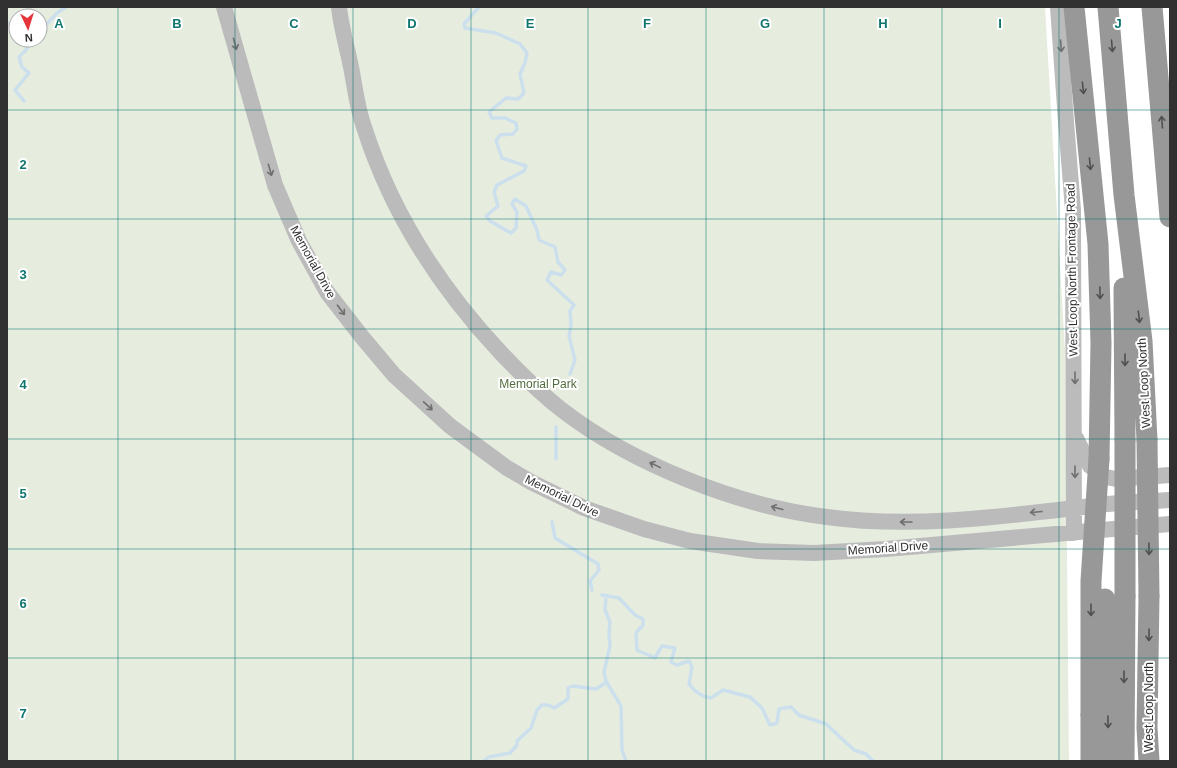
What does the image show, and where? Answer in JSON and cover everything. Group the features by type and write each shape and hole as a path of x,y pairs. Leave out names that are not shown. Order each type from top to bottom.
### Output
{"highway":[{"path":"1074,7 1098,244 1101,343 1099,451 1091,581 1091,761"},
{"name":"West Loop North","path":"1108,7 1124,195 1142,341 1147,440 1149,761"},
{"path":"1152,7 1170,217"},
{"path":"1157,64 1162,7"},
{"path":"1110,761 1115,598 1125,440 1124,195"},
{"path":"1099,451 1115,598 1124,761"}],"main road":[{"name":"Memorial Drive","path":"224,7 275,185 299,240 327,292 362,337 394,374 450,426 507,468 531,482 584,508 622,522 690,541 758,551 814,553 886,549 1170,524"},
{"name":"Memorial Drive","path":"339,7 363,125 394,203 422,253 479,330 517,370 561,409 597,434 677,476 733,496 790,511 860,521 916,522 1170,500"},
{"name":"West Loop North Frontage Road","path":"1058,7 1073,210 1075,435 1074,533"},
{"path":"1075,435 1090,466 1106,477 1116,479 1170,475"}],"green space":[{"name":"Memorial Park","path":"7,7 1045,7 1065,350 1069,761 7,761"}],"waterway":[{"path":"48,23 57,13 66,7"},
{"path":"479,7 464,24 465,28 496,33 520,44 527,53 525,63 520,74 524,93 518,99 506,98 489,112 492,118 505,118 516,123 517,129 513,134 500,135 496,141 502,158 526,166 524,171 497,185 494,192 498,206 486,216 490,221 511,233 516,228 517,212 512,204 515,199 526,206 537,230 539,240 555,247 558,262 565,270 561,275 551,272 547,280 574,305 570,311 571,325 569,336 575,360 570,374"},
{"path":"24,101 15,90 29,73 22,67 19,57 27,48"},
{"path":"556,427 556,459"},
{"path":"552,522 555,538 598,564 599,570 590,581 592,590"},
{"path":"602,595 619,598 635,615 643,619 643,625 636,633 637,650 655,658 662,646 675,648 671,662 677,665 689,661 692,667 689,684 698,694 711,698 723,690 750,697 762,708 770,725 777,723 779,709 791,707 799,715 826,724 854,750 866,754 873,761"},
{"path":"606,596 605,610 610,622 610,646 604,672 606,681 621,706 622,750 626,761"},
{"path":"484,761 489,757 510,753 517,745 517,741 531,728 537,710 542,705 548,705 554,708 568,699 568,688 573,686 596,689 607,682"}]}
